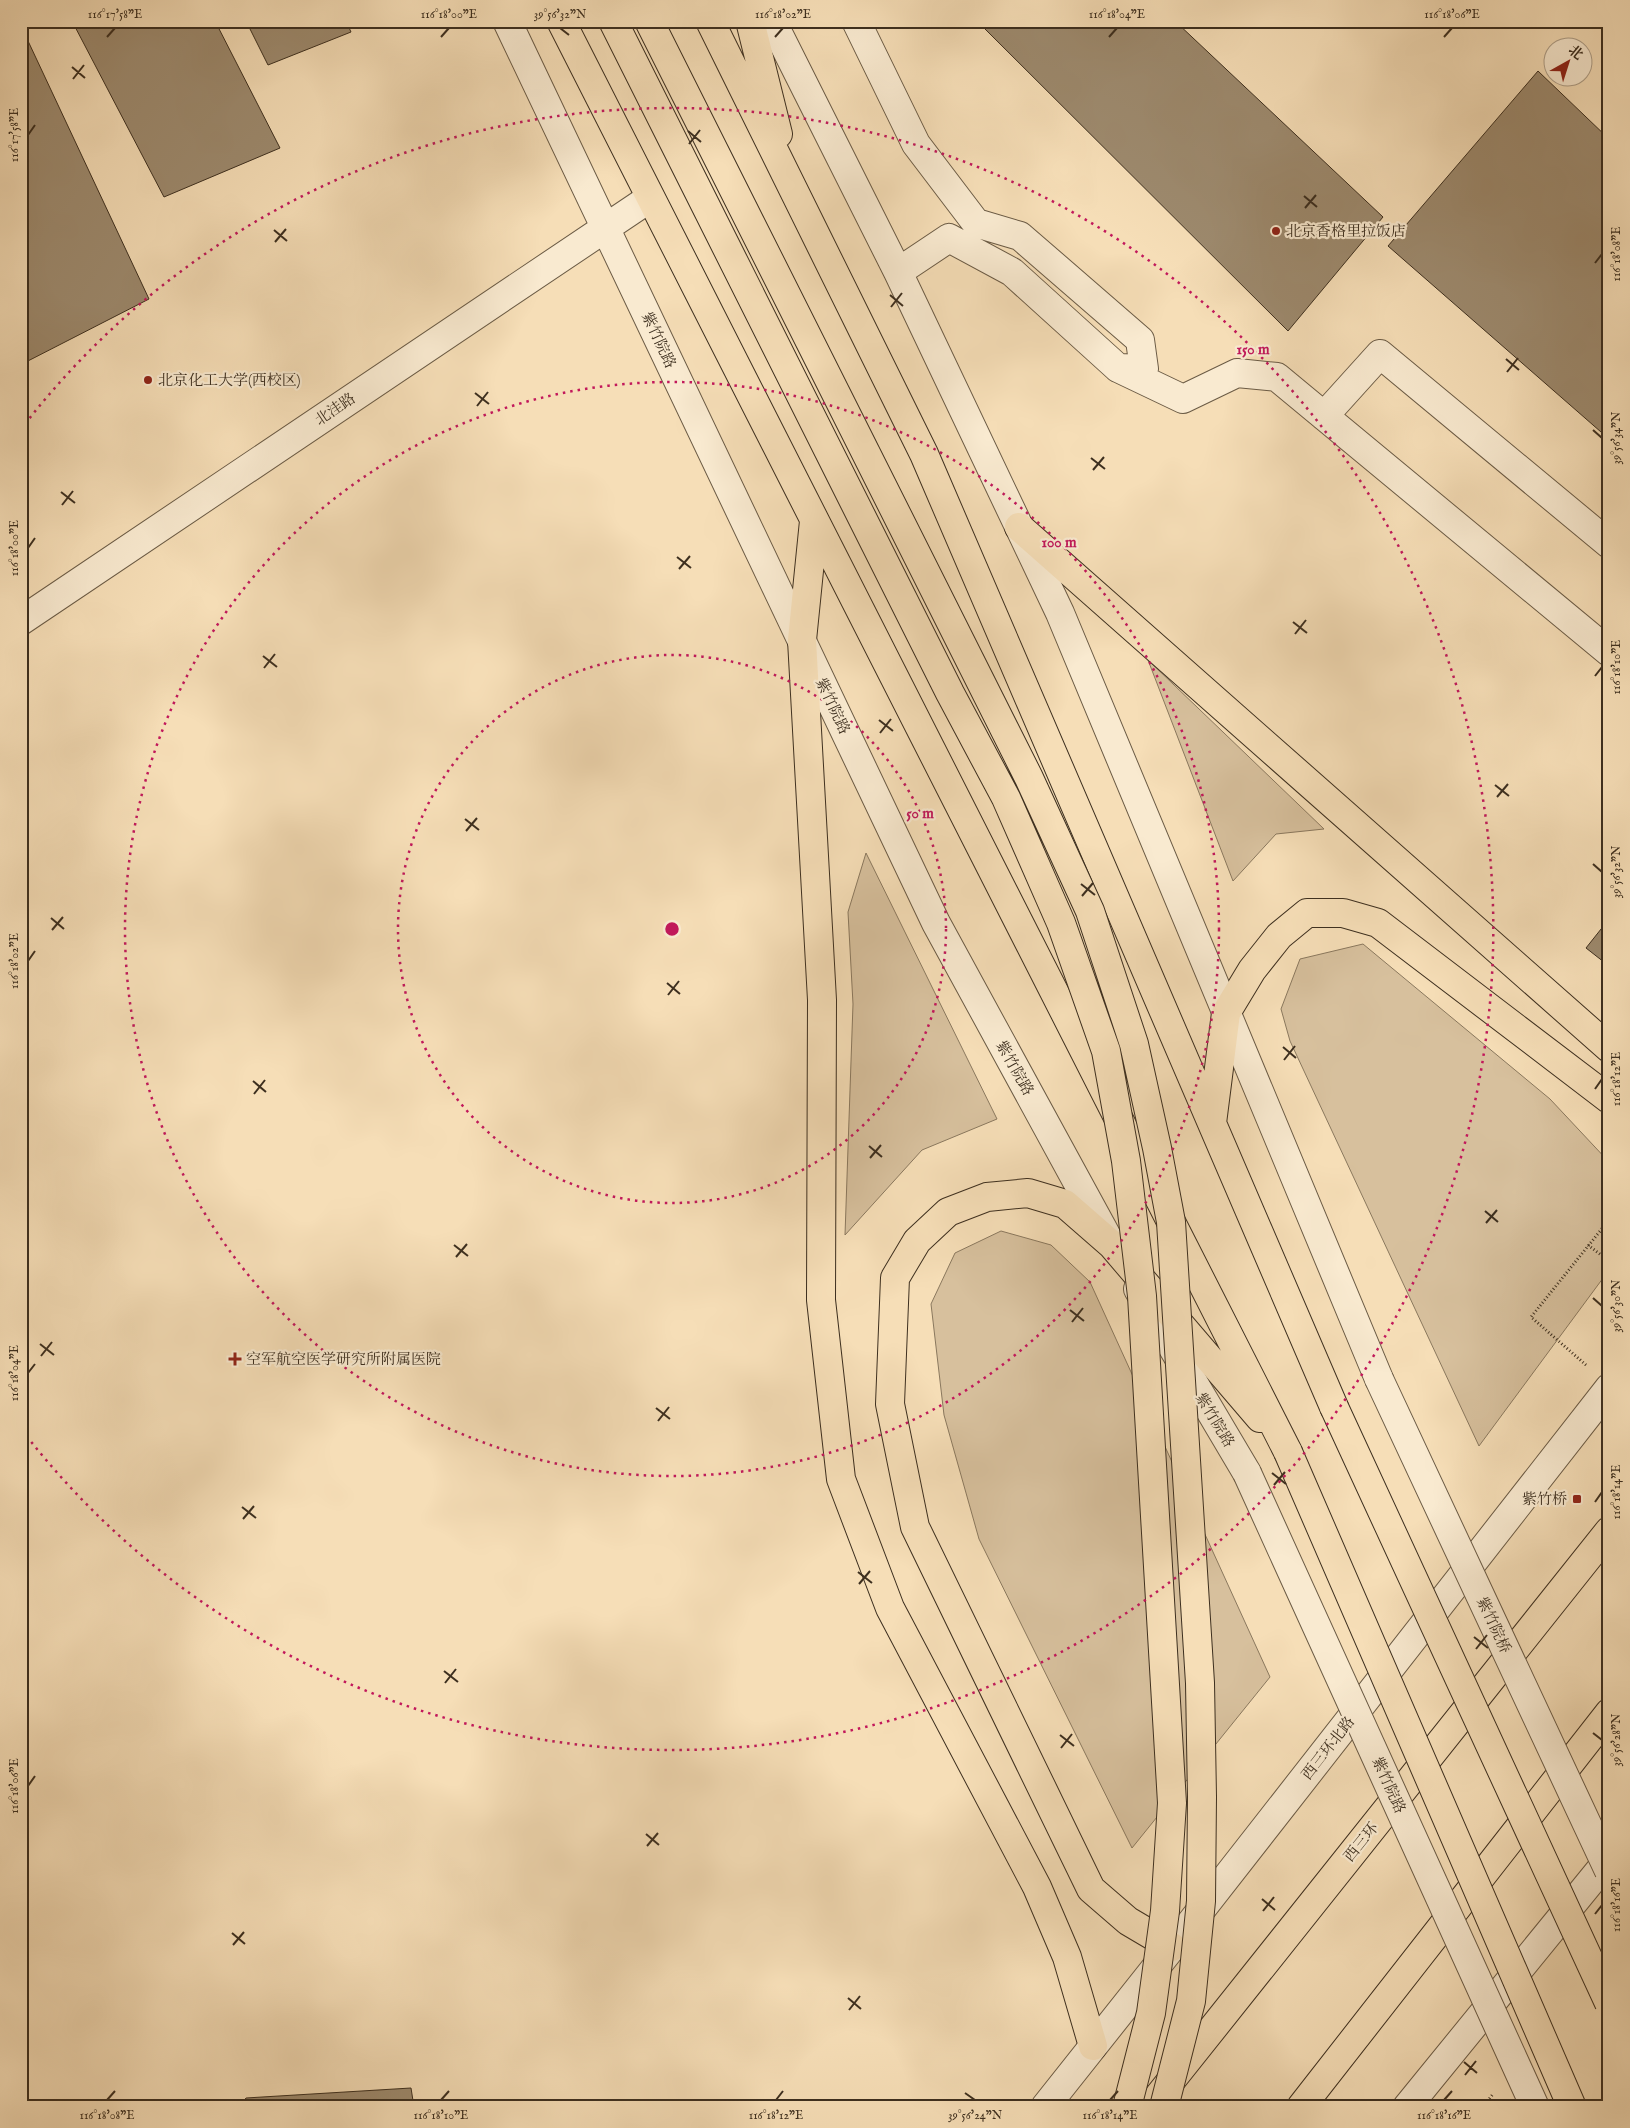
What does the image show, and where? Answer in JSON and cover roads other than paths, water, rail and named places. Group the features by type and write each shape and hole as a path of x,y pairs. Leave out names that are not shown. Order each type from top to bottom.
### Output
{"highway":[{"path":"561,21 1288,1452 1572,2107"},
{"path":"613,21 946,684 1006,798 1061,923 1106,1051 1126,1161 1142,1296 1172,1803 1165,1911 1151,2013 1127,2107"},
{"path":"648,21 1029,778 1090,912 1134,1044 1171,1222 1200,1683 1201,1900 1190,2001 1164,2107"},
{"path":"710,21 924,454 1334,1407 1609,2003"},
{"path":"750,21 790,186"},
{"path":"814,521 802,640 822,1000 820,1300 841,1479 890,1608 1037,1887 1067,1957 1093,2046"},
{"path":"1019,527 1609,1048"},
{"path":"1212,1123 1226,1013 1252,970 1279,936 1307,913 1343,913 1378,923 1609,1099"},
{"path":"1172,1947 1128,1921 1091,1889 915,1527 890,1404 895,1278 917,1241 948,1212 987,1197 1028,1193 1065,1204 1112,1245 1288,1452"},
{"name":"西三环","path":"1150,2107 1609,1530"},
{"path":"1301,2107 1609,1713"}],"street":[{"name":"紫竹院路","path":"507,21 936,923 1112,1245 1247,1473 1535,2107"},
{"path":"772,21 898,272 1060,613 1226,1013"},
{"path":"856,21 916,144 976,223 1020,236 1140,340 1144,369 1118,368"},
{"name":"北洼路","path":"21,621 650,198"},
{"path":"898,272 949,238 976,223"},
{"path":"949,238 1012,272 1118,368 1183,399 1237,373 1277,377 1609,652"},
{"path":"1324,416 1380,354 1609,544"},
{"name":"紫竹院桥","path":"1226,1013 1379,1379 1609,1871"},
{"name":"西三环北路","path":"1045,2107 1609,1388"},
{"path":"1407,2107 1609,1859"}],"place":[{"name":"北京香格里拉饭店","path":"1276,231"},
{"name":"北京化工大学(西校区)","path":"148,380"},
{"name":"空军航空医学研究所附属医院","path":"235,1359"},
{"name":"紫竹桥","path":"1577,1499"}]}
